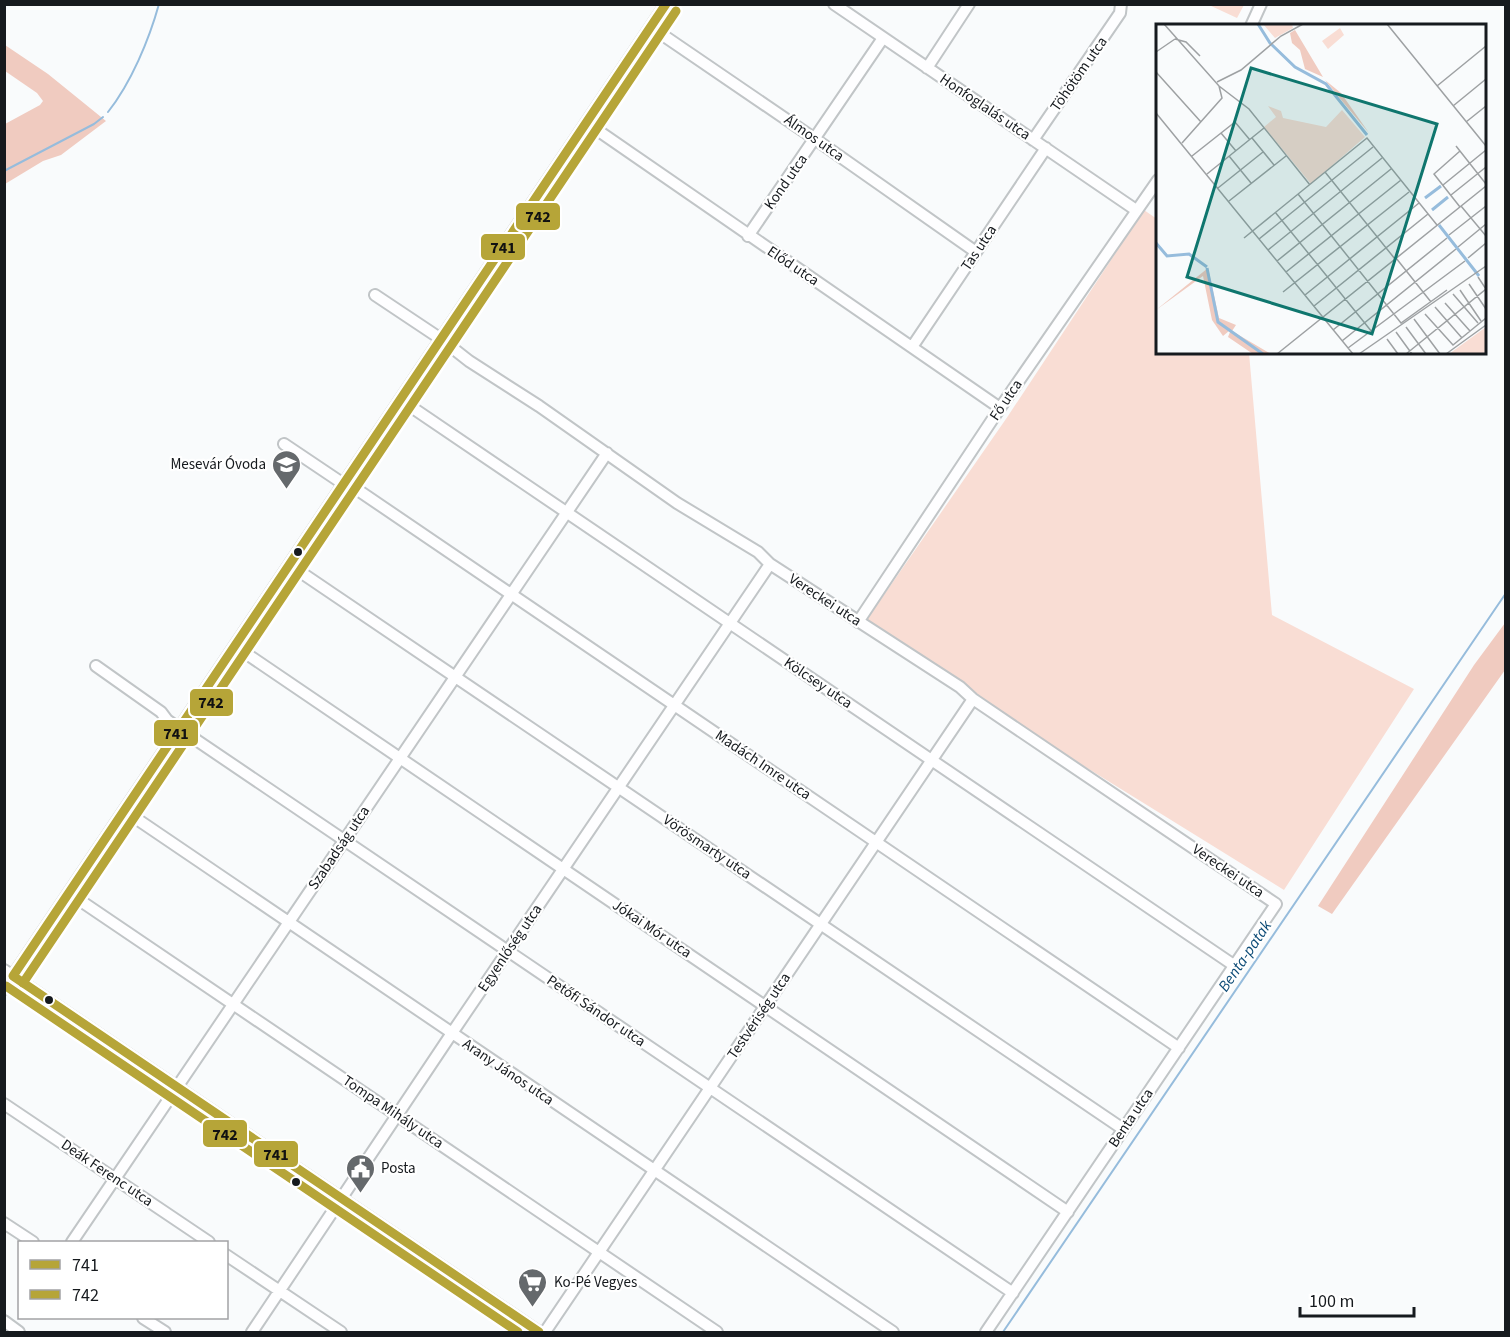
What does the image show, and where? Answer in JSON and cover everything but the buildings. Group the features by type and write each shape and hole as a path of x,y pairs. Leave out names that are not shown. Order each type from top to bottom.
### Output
{"street":[{"path":"4,989 9,973 69,893 666,4"},
{"name":"Honfoglalás utca","path":"834,4 1136,210"},
{"path":"927,68 969,4"},
{"path":"1252,24 1261,4"},
{"name":"Töhötöm utca","path":"1033,140 1120,13 1122,6"},
{"name":"Álmos utca","path":"651,27 976,252"},
{"name":"Kond utca","path":"748,236 883,38"},
{"name":"Előd utca","path":"586,123 1000,408"},
{"name":"Tas utca","path":"912,347 1046,148"},
{"name":"Fő utca","path":"858,622 1000,408 1156,183"},
{"name":"Vereckei utca","path":"375,295 441,339 469,362 539,406 686,509 752,548 770,564 960,687 973,699 1276,904"},
{"name":"Kölcsey utca","path":"401,400 1235,966"},
{"name":"Madách Imre utca","path":"284,444 1179,1047"},
{"name":"Szabadság utca","path":"73,1241 607,453"},
{"name":"Egyenlőség utca","path":"252,1332 770,564"},
{"name":"Vörösmarty utca","path":"290,565 1123,1129"},
{"name":"Jókai Mór utca","path":"235,646 1068,1212"},
{"name":"Petőfi Sándor utca","path":"96,666 161,712 166,720 1012,1293"},
{"name":"Testvériség utca","path":"545,1332 973,699"},
{"name":"Arany János utca","path":"124,811 893,1332"},
{"name":"Tompa Mihály utca","path":"69,893 717,1332"},
{"name":"Benta utca","path":"986,1332 1276,904"},
{"path":"9,973 539,1332"},
{"name":"Deák Ferenc utca","path":"4,1104 208,1241"},
{"path":"4,1223 31,1241"},
{"path":"228,1256 341,1332"},
{"path":"146,1319 165,1332"}],"shaded area":[{"path":"1244,4 1237,18 1209,5"},
{"path":"5,45 48,74 106,121 61,155 43,161 5,184 5,124 40,105 43,101 37,93 5,71"},
{"path":"1144,210 1156,218 1156,354 1249,354 1272,615 1414,689 1284,890 861,628 1008,416"},
{"path":"1505,623 1505,670 1332,914 1318,906 1474,665"}],"waterway":[{"path":"108,112 138,61 159,4"},
{"path":"4,171 94,124 103,117"},
{"name":"Benta-patak","path":"1003,1332 1506,593"}],"transit line":[{"name":"741","path":"13,976 666,4"},
{"name":"742","path":"23,983 676,11"},
{"name":"741","path":"13,976 539,1332"},
{"name":"742","path":"6,986 518,1332"}],"place":[{"name":"Mesevár Óvoda","path":"287,490"},
{"name":"Posta","path":"360,1194"},
{"name":"Ko-Pé Vegyes","path":"533,1308"}]}
